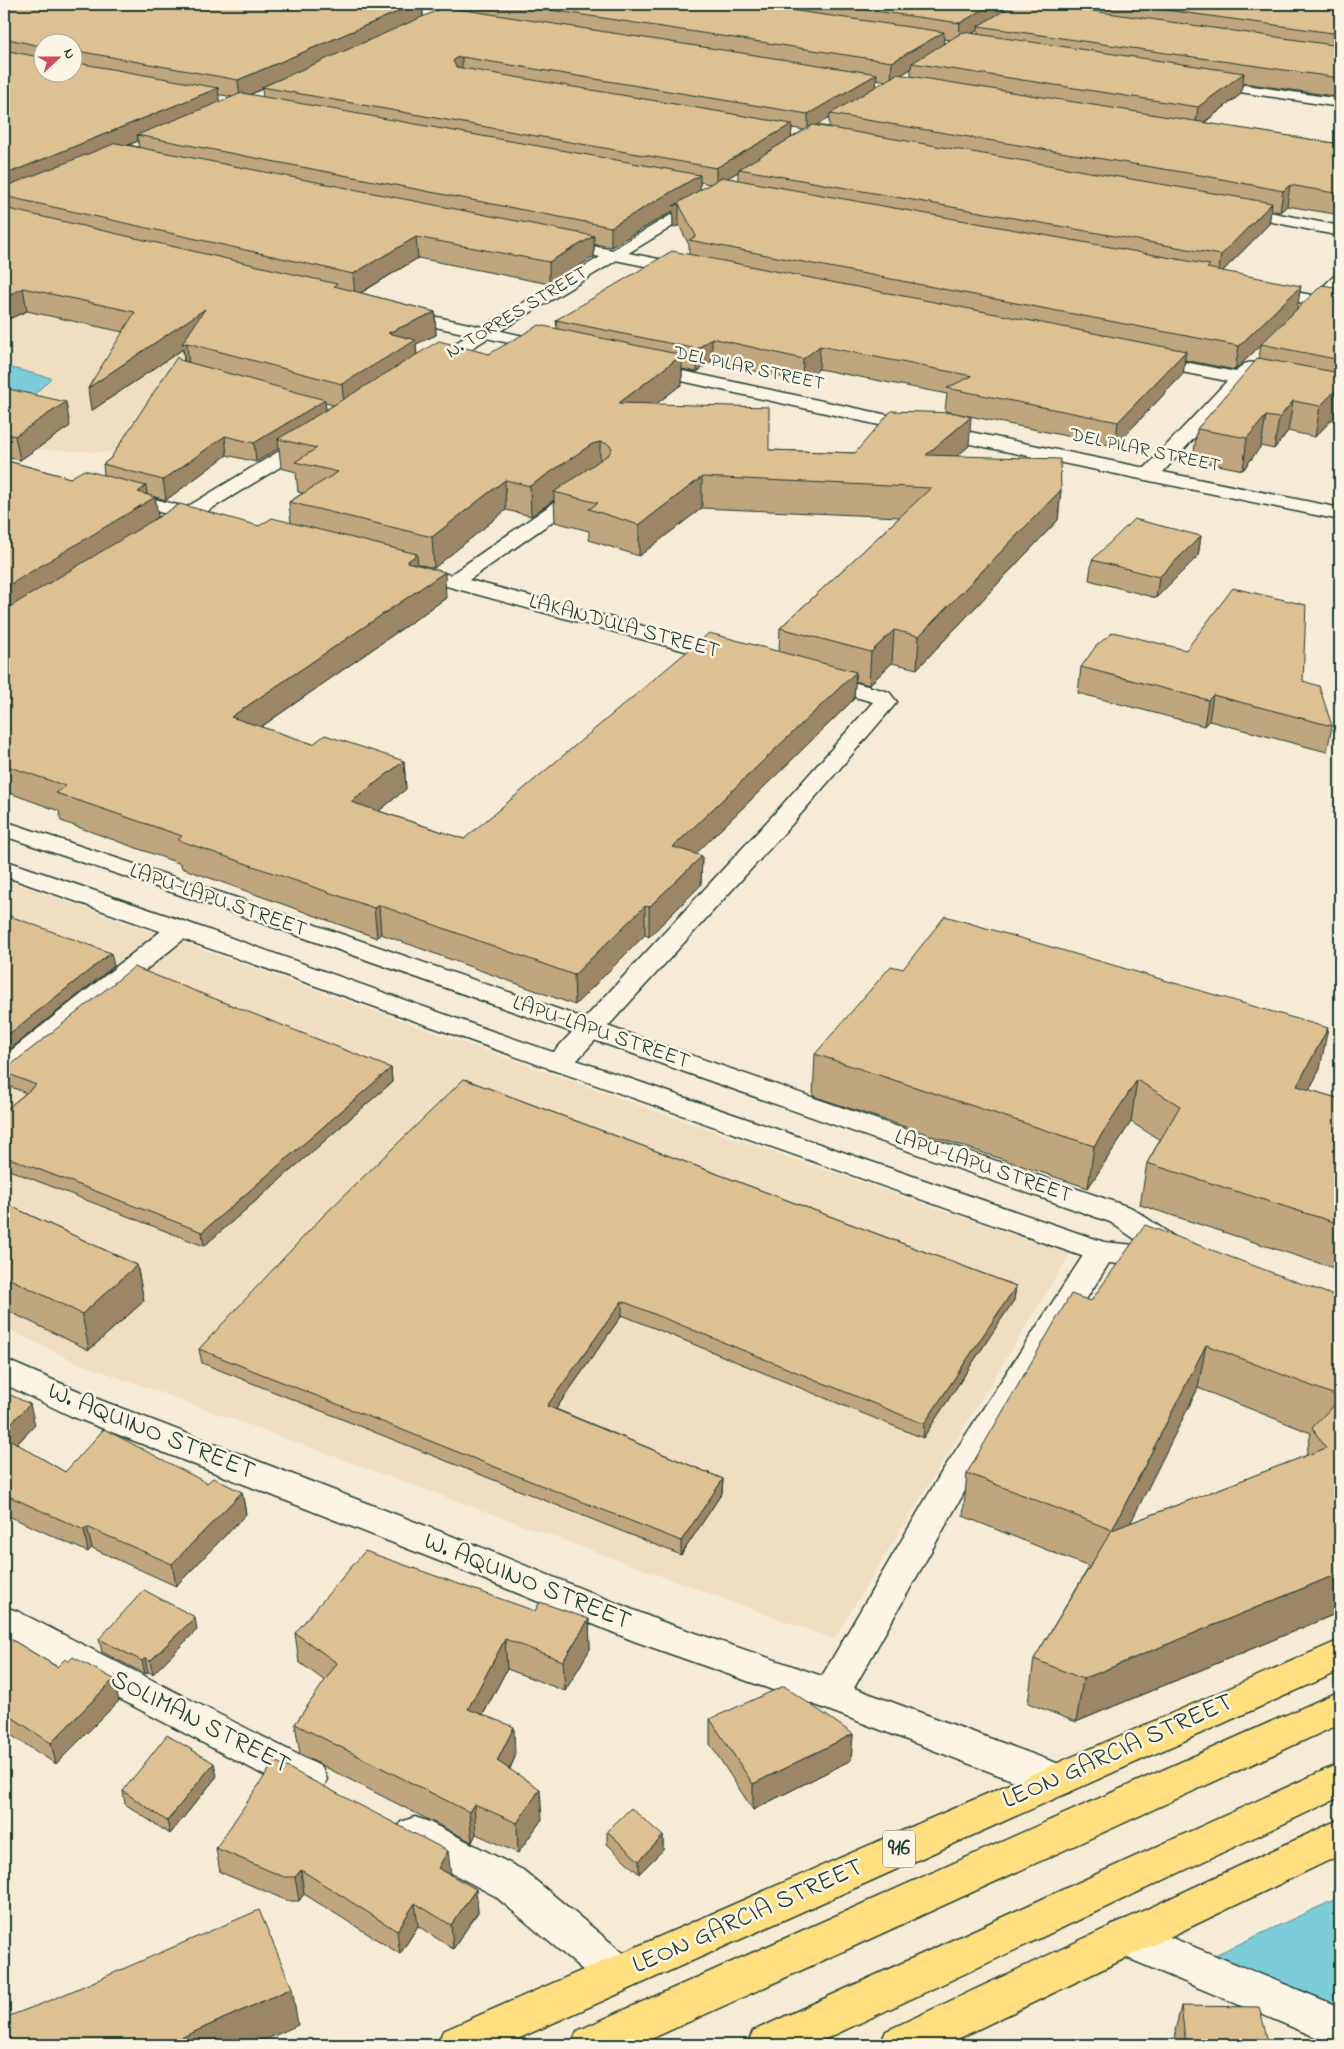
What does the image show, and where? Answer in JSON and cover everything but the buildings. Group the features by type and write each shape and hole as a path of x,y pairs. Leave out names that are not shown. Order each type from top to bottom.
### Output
{"main road":[{"name":"LEON GARCIA STREET","path":"458,2045 1340,1655"},
{"path":"592,2045 1340,1706"},
{"path":"768,2045 1340,1779"},
{"path":"901,2045 1340,1836"}],"street":[{"path":"368,4 484,22"},
{"path":"417,28 466,7"},
{"path":"1196,82 1340,103"},
{"name":"N. TORRES STREET","path":"412,378 483,333 721,192 701,188"},
{"path":"1221,208 1340,231"},
{"path":"545,242 700,273"},
{"path":"1296,322 1340,279"},
{"path":"1249,288 1340,305"},
{"path":"387,311 570,352"},
{"path":"1132,357 1340,398"},
{"path":"1150,474 1261,357"},
{"name":"DEL PILAR STREET","path":"627,364 887,421 1340,514"},
{"path":"147,540 323,433"},
{"path":"454,581 601,479"},
{"path":"106,492 227,524"},
{"name":"LAKANDULA STREET","path":"388,564 748,661"},
{"path":"558,1063 784,818 886,702 881,696 805,676"},
{"name":"LAPU-LAPU STREET","path":"4,828 590,1028 1120,1215 1192,1262 1102,1252 473,1034 4,868"},
{"path":"4,1070 180,929"},
{"path":"831,1695 953,1482 1102,1252"},
{"name":"W. AQUINO STREET","path":"4,1371 83,1407 462,1555 646,1631 831,1695 1056,1780"},
{"name":"SOLIMAN STREET","path":"4,1621 341,1796"},
{"path":"385,1819 509,1883 618,1974"},
{"path":"1126,1938 1340,2027"}],"shaded area":[{"path":"4,279 209,321 130,453 4,448"},
{"path":"4,879 703,1128 1070,1254 834,1639 74,1361 4,1327"}],"water":[{"path":"4,366 51,378 33,396 4,389"},
{"path":"1340,1897 1340,2010 1213,1956"}]}
